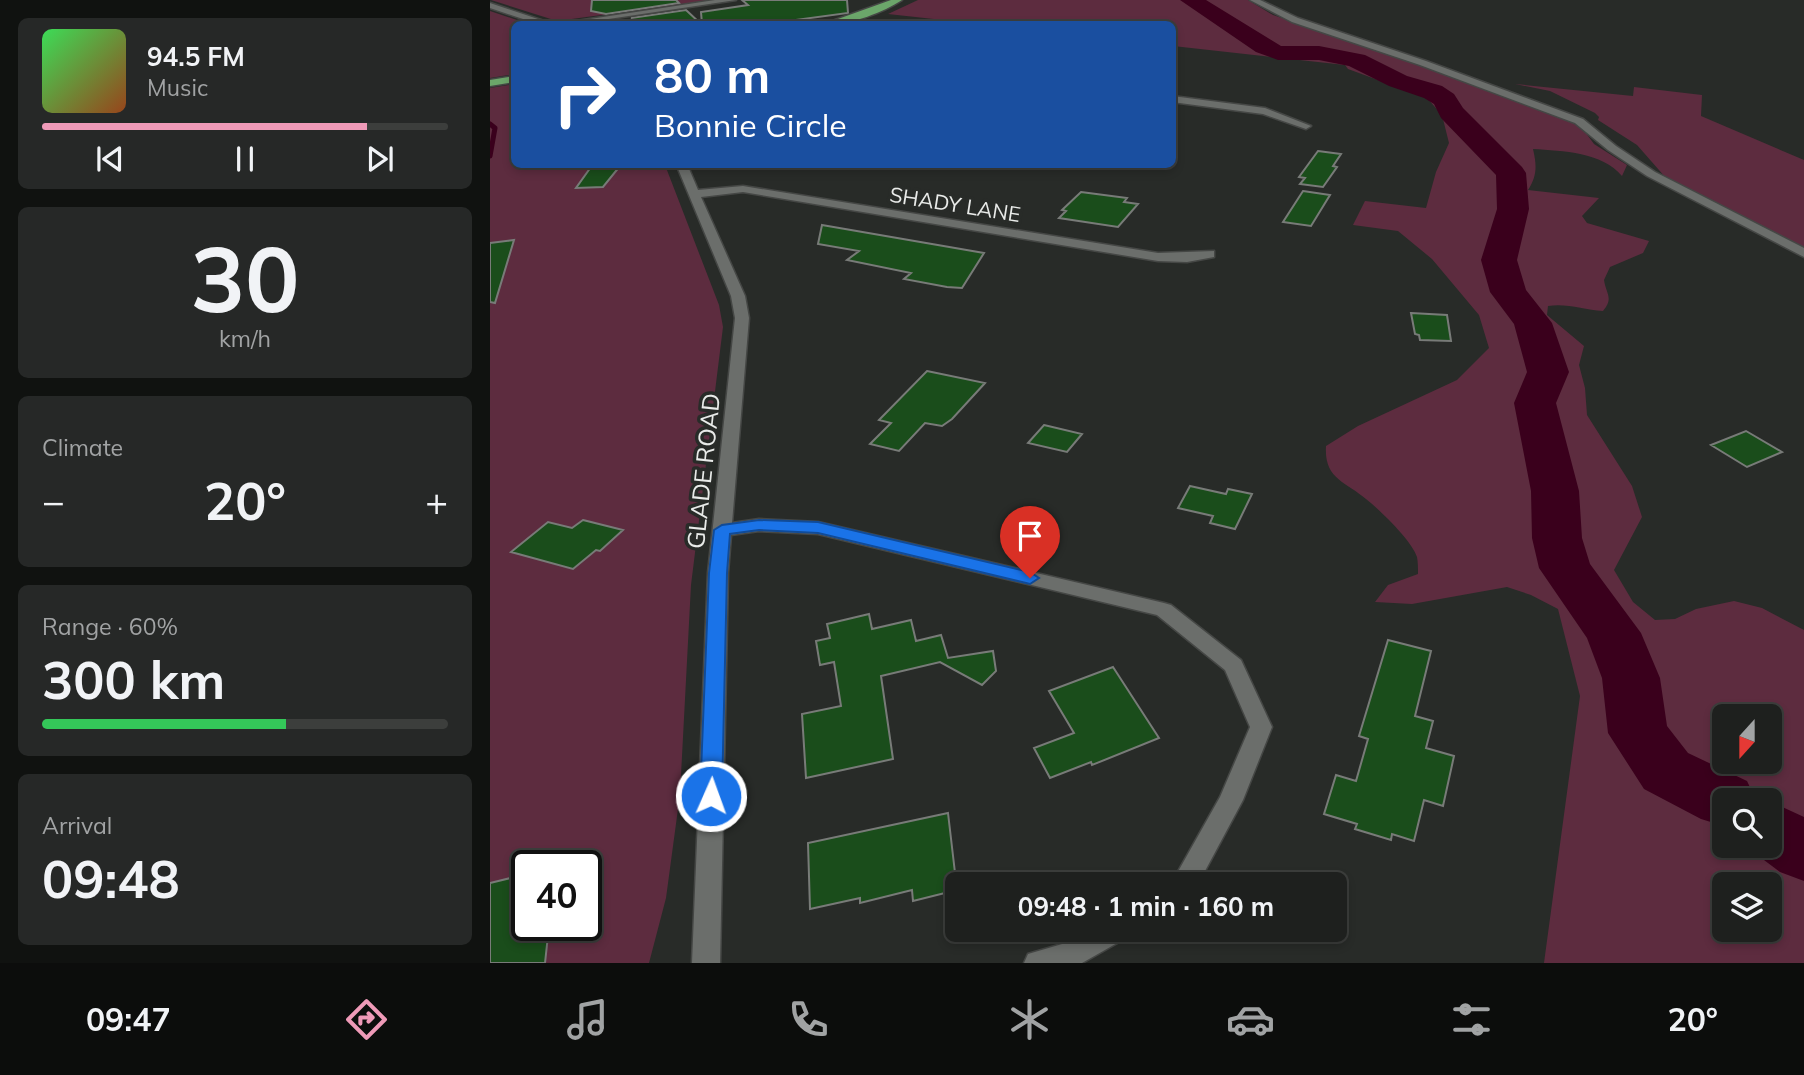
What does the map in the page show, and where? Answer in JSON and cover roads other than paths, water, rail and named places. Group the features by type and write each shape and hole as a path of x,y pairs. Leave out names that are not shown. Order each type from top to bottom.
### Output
{"main road":[{"path":"840,21 898,0"},
{"path":"490,83 511,80"}],"street":[{"path":"582,21 732,0"},
{"path":"1254,0 1295,20 1423,63 1579,121 1612,148 1651,174 1804,253"},
{"path":"490,5 535,21"},
{"path":"1176,100 1265,111 1306,126"},
{"name":"GLADE ROAD","path":"683,168 738,296 742,318 718,587 706,963"},
{"name":"SHADY LANE","path":"695,194 743,189 1157,257 1186,258 1209,254"},
{"path":"722,530 772,525 818,528 1164,610 1234,665 1261,727 1231,800 1191,872"},
{"path":"1038,963 1075,953 1094,942"}],"waterway":[{"path":"1191,0 1264,47 1278,53 1319,53 1356,60 1398,81 1433,92 1445,100 1451,112 1511,173 1513,209 1499,260 1508,292 1533,323 1548,372 1535,403 1555,491 1557,538 1565,568 1613,633 1631,678 1638,733 1666,771 1712,794"},
{"path":"490,124 495,128 490,156"},
{"path":"1782,838 1804,852"}]}
